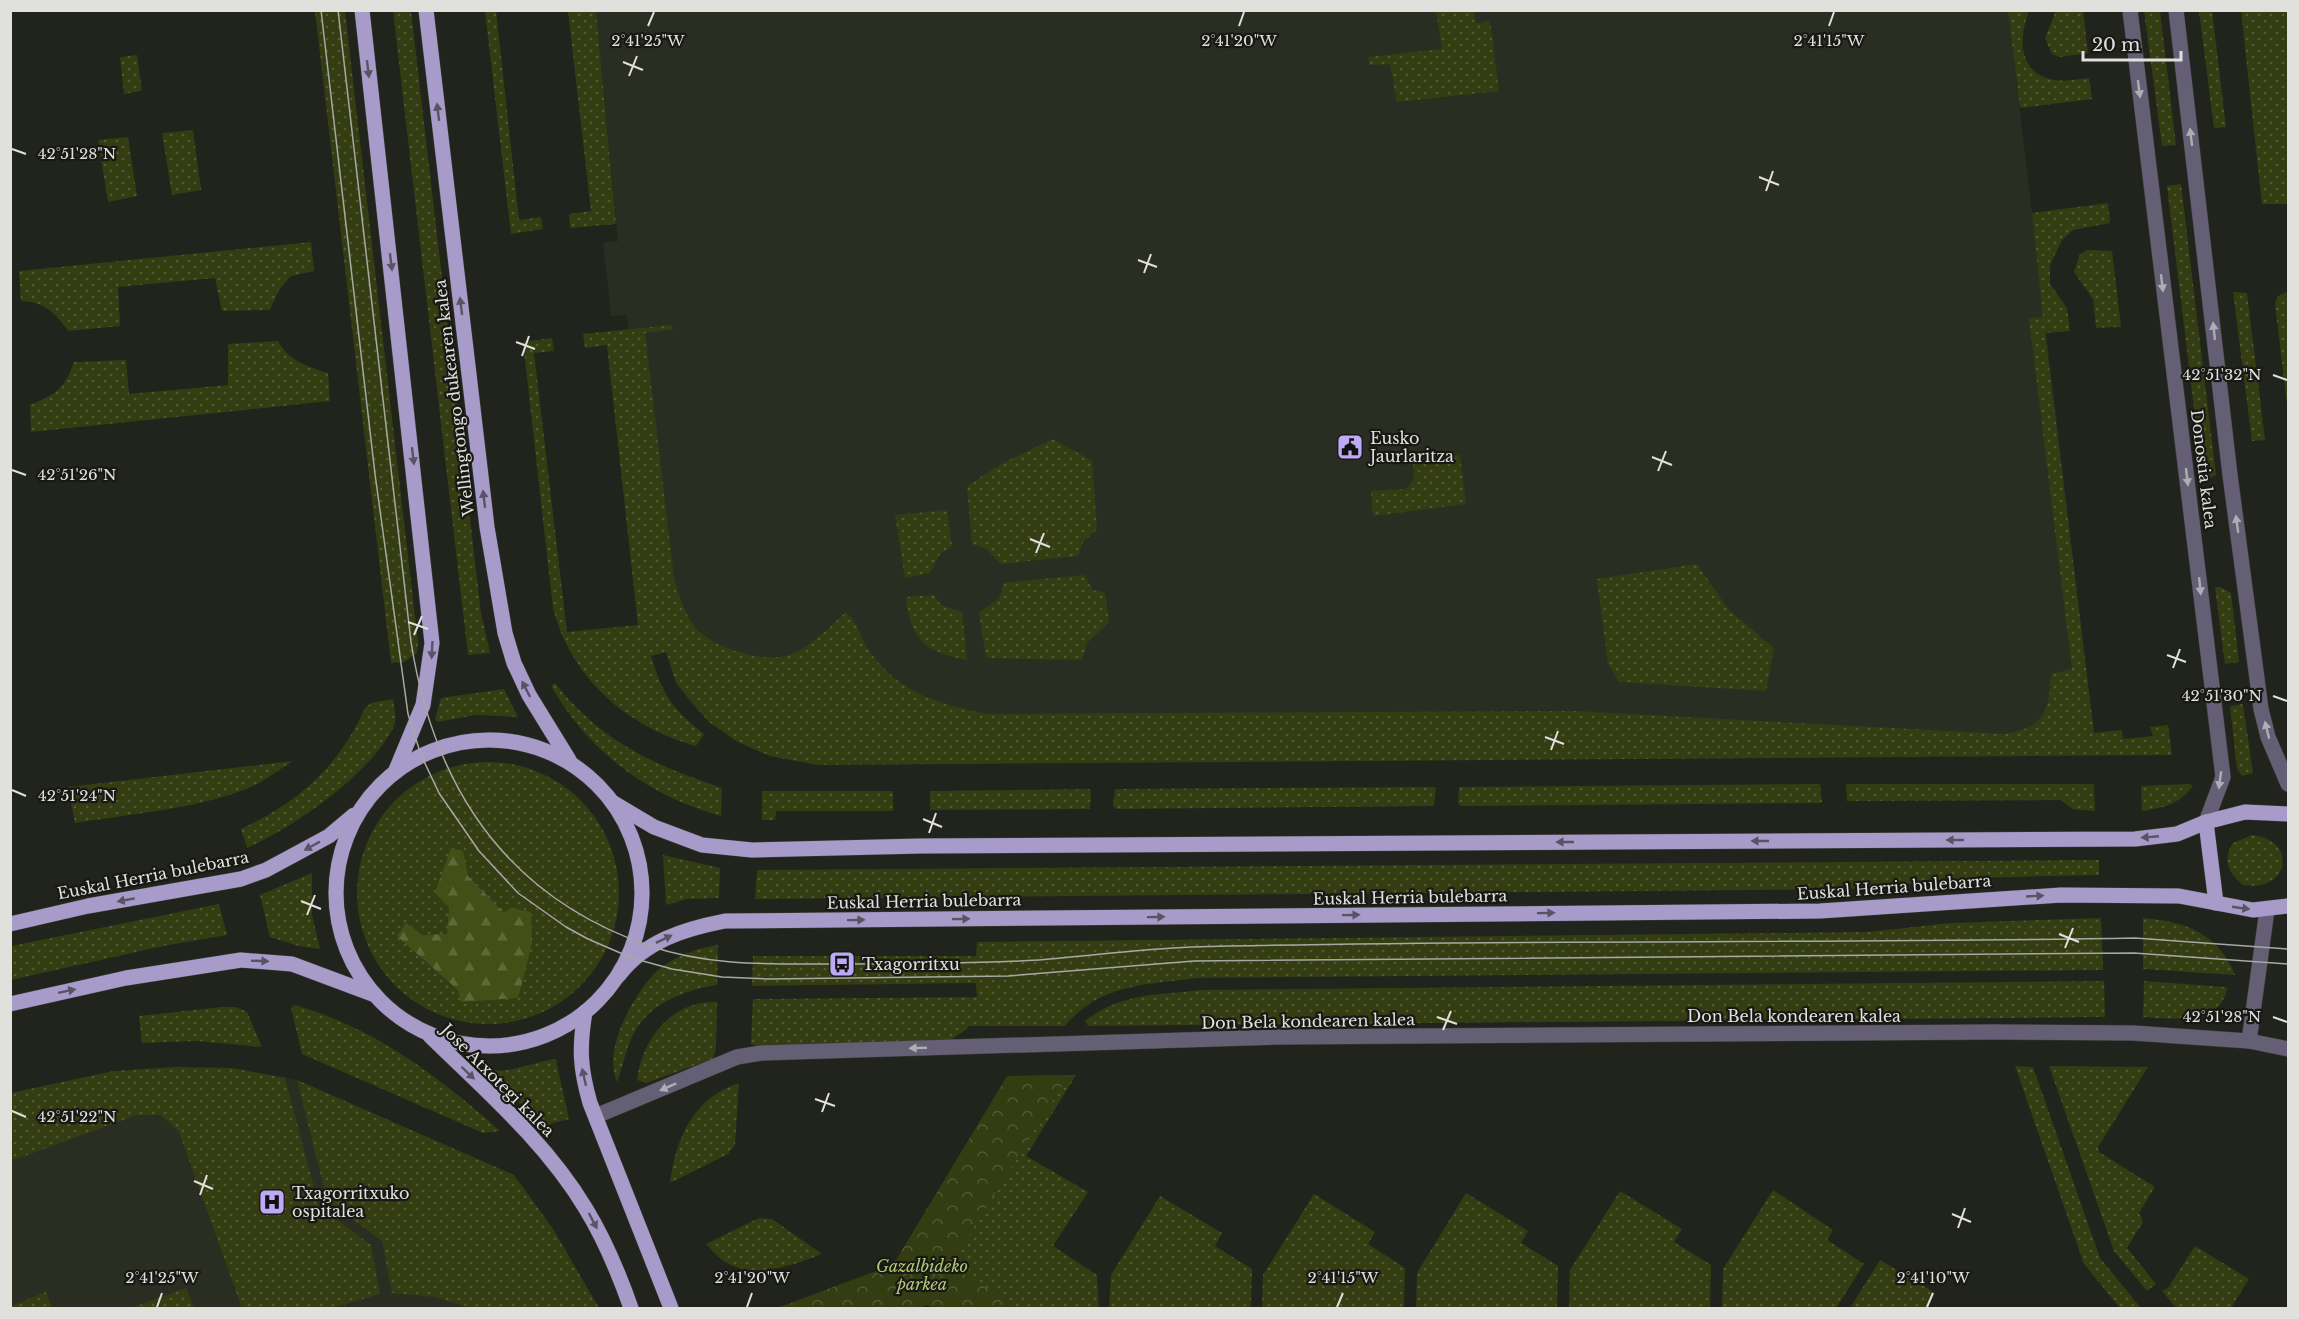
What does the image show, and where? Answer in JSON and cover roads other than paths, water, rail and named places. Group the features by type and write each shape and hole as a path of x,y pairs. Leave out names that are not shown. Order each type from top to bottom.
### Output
{"main road":[{"path":"362,10 432,643 423,705 396,770"},
{"name":"Wellingtongo dukearen kalea","path":"426,10 487,527 505,633 514,663 529,695 571,764"},
{"path":"426,1032 398,1017 375,996 358,973 345,948 338,920 335,892 338,864 346,836 359,811 376,789 396,770 438,748 483,740 529,745 571,764 594,781 612,802 627,826 637,854 642,882 641,912 635,940 619,975"},
{"path":"612,802 654,827 681,839 702,845 752,850 921,846 2135,839 2177,834 2206,822 2245,812 2289,814"},
{"name":"Euskal Herria bulebarra","path":"10,924 88,906 241,879 266,870 329,836 359,811"},
{"path":"2206,822 2216,903"},
{"name":"Euskal Herria bulebarra","path":"426,1032 452,1042 480,1046 509,1045 536,1039 562,1028 585,1012 632,958 661,941 696,927 725,921 1820,911 2061,895 2179,896 2236,908 2267,910 2289,906"},
{"path":"10,1004 126,978 242,960 292,964 375,996"},
{"path":"585,1012 579,1047 582,1074 596,1116 671,1308"},
{"name":"Jose Atxotegi kalea","path":"426,1032 532,1137 569,1183 605,1244 631,1308"}],"street":[{"name":"Donostia kalea","path":"2130,10 2223,777 2206,822"},
{"name":"Donostia kalea","path":"2176,10 2230,475 2262,709 2268,737 2289,784"},
{"path":"2249,1041 2267,910"},
{"name":"Don Bela kondearen kalea","path":"596,1116 737,1057 761,1053 1280,1037 1983,1032 2133,1033 2249,1041 2289,1049"}],"tram line":[{"path":"321,10 375,474 408,714 421,755 439,793 479,851 518,893 566,927 588,939 632,958 672,969 722,977 767,979 1008,976 1194,961 2134,953 2288,964"},
{"path":"338,10 411,642 422,695 438,744 459,789 485,830 517,867 555,898 599,925 672,953 716,960 784,964 987,962 1039,960 1191,947 1427,943 2135,938 2288,949"}],"place":[{"name":"Eusko Jaurlaritza","path":"1350,447"},
{"name":"Txagorritxu","path":"842,964"},
{"name":"Txagorritxuko ospitalea","path":"272,1202"}],"park label":[{"name":"Gazalbideko parkea","path":"922,1275"}]}
